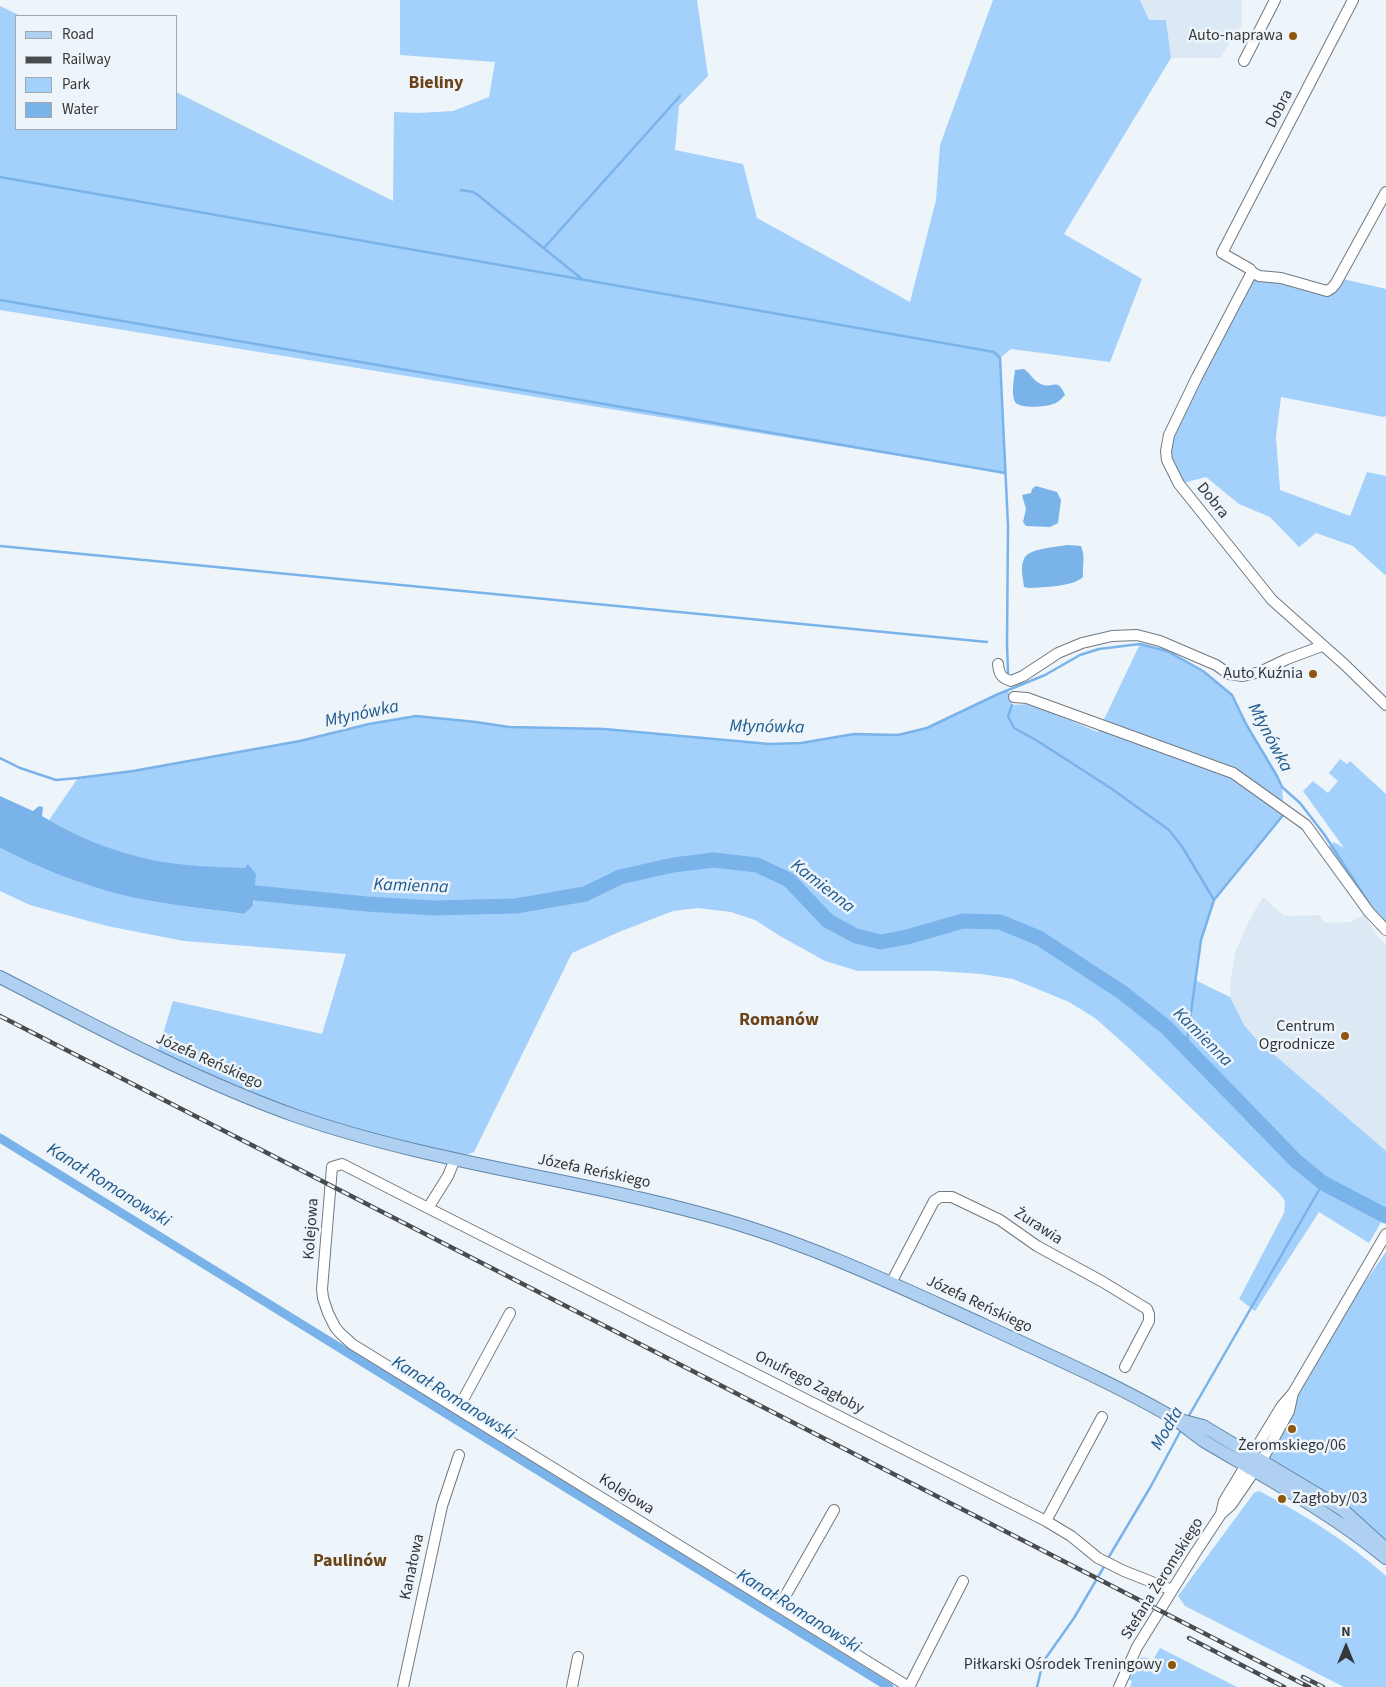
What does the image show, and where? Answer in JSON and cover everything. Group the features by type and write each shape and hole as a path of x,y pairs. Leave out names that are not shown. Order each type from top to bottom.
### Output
{"main road":[{"name":"Józefa Reńskiego","path":"0,977 156,1057 248,1098 349,1132 455,1159 618,1193 714,1216 808,1248 891,1283 1087,1374 1175,1418 1254,1463"},
{"path":"1254,1463 1343,1510 1386,1549"},
{"path":"1254,1463 1386,1558"}],"street":[{"path":"1244,61 1275,0"},
{"name":"Dobra","path":"1352,0 1222,253 1250,268 1252,272 1259,276 1281,278 1327,291 1332,288 1386,192"},
{"name":"Dobra","path":"1252,272 1169,435 1166,442 1167,460 1179,484 1272,600 1386,705"},
{"path":"998,664 1002,678 1011,681 1023,676 1058,653 1082,643 1112,636 1137,635 1174,646 1216,665 1229,674 1243,676 1260,672 1286,659 1322,646"},
{"path":"1014,698 1027,698 1233,773 1306,825 1369,912 1386,930"},
{"path":"428,1208 448,1176 455,1159"},
{"name":"Onufrego Zagłoby","path":"335,1165 342,1164 358,1171 1046,1521 1071,1536 1098,1558 1172,1590"},
{"name":"Kolejowa","path":"335,1165 331,1170 322,1289 328,1313 340,1333 352,1344 909,1687 963,1581"},
{"name":"Żurawia","path":"891,1283 934,1202 940,1197 952,1198 1000,1220 1037,1246 1096,1278 1147,1309 1149,1321 1125,1366"},
{"name":"Stefana Żeromskiego","path":"1119,1687 1137,1647 1221,1514 1224,1500 1254,1463 1289,1411 1293,1393 1384,1237"},
{"path":"458,1409 510,1313"},
{"path":"1046,1521 1102,1416"},
{"name":"Kanałowa","path":"403,1687 442,1506 458,1455"},
{"path":"779,1607 834,1510"},
{"path":"572,1687 578,1657"}],"shaded area":[{"path":"1140,0 1242,0 1242,25 1220,58 1171,58 1166,20 1149,20"},
{"path":"1263,897 1284,916 1319,915 1325,923 1351,922 1364,914 1376,935 1386,944 1386,1151 1256,1039 1244,1025 1234,1008 1230,997 1230,986 1235,953 1249,921"}],"green space":[{"path":"400,0 697,0 708,76 679,106 675,150 743,164 757,218 910,302 936,200 940,145 993,0 1140,0 1149,20 1166,20 1171,58 1064,234 1142,279 1110,362 1011,349 1000,358 1005,473 0,310 0,6 19,15 15,15 15,130 178,130 178,93 393,201 394,112 453,111 489,97 495,62 400,55"},
{"path":"1252,272 1327,291 1339,278 1386,289 1386,416 1281,397 1276,437 1280,490 1350,516 1367,472 1386,476 1385,575 1353,546 1316,533 1299,547 1270,517 1239,504 1206,477 1179,484 1169,467 1169,435"},
{"path":"1140,644 1167,651 1203,671 1232,695 1246,724 1282,787 1284,814 1214,900 1201,940 1195,980 1230,997 1244,1025 1256,1039 1386,1151 1386,1214 1369,1243 1319,1212 1255,1311 1239,1299 1284,1213 1285,1201 1280,1194 1131,1050 1095,1018 1069,1002 1013,979 982,974 936,971 858,971 825,961 755,920 731,912 698,908 673,911 572,953 474,1152 455,1159 366,1138 156,1057 173,1001 322,1034 346,954 184,941 107,926 30,905 0,891 0,848 60,875 122,895 168,904 244,914 253,906 257,892 156,884 36,839 78,778 133,771 300,741 369,724 416,716 509,727 604,729 769,744 801,743 854,734 898,735 927,728 1007,691 1011,694 1012,705 1031,704 1098,732"},
{"path":"1340,759 1347,764 1350,761 1386,794 1386,924 1378,917 1352,877 1328,848 1334,842 1344,848 1303,791 1313,781 1328,793 1338,781 1329,773"},
{"path":"1386,1252 1386,1549 1262,1460 1351,1302"},
{"path":"1259,1491 1325,1529 1386,1576 1386,1687 1344,1687 1185,1606 1178,1596 1254,1493"},
{"name":"Piłkarski Ośrodek Treningowy","path":"1160,1648 1237,1687 1130,1687 1132,1681 1128,1679 1136,1661 1143,1657 1153,1660"}],"water":[{"path":"1024,369 1039,383 1059,386 1065,395 1057,403 1050,405 1033,407 1018,404 1015,402 1013,395 1015,370"},
{"path":"1036,486 1057,492 1061,500 1058,523 1050,527 1026,526 1023,522 1026,509 1022,495 1031,493 1032,489"},
{"path":"1068,545 1081,546 1084,558 1083,577 1065,585 1024,587 1022,565 1027,555 1037,550"},
{"path":"0,796 33,811 39,806 43,807 42,816 58,825 93,842 130,855 194,866 245,868 248,864 256,874 253,906 244,914 152,901 106,891 44,869 0,848"}],"waterway":[{"path":"544,248 680,96"},
{"path":"0,177 994,352 1000,358 1008,526 1008,673"},
{"path":"461,190 473,192 479,196 582,279"},
{"path":"0,300 1005,473"},
{"path":"0,546 987,642"},
{"name":"Młynówka","path":"0,758 20,768 56,780 78,778 133,771 300,741 369,724 416,716 509,727 604,729 769,744 801,743 854,734 898,735 927,728 996,695 1045,675 1080,655 1099,649 1140,644 1167,651 1203,671 1232,695 1246,724 1282,787 1300,803 1324,834 1374,911"},
{"path":"1012,705 1008,716 1014,728 1112,789 1169,830 1183,848 1214,900 1284,814"},
{"name":"Kamienna","path":"235,891 367,904 433,908 516,906 585,894 620,877 673,865 714,860 757,865 789,880 828,921 856,936 881,942 907,937 963,921 1000,922 1039,938 1123,993 1166,1027 1296,1161 1323,1183 1386,1216"},
{"path":"1186,1048 1201,940 1214,900"},
{"name":"Kanał Romanowski","path":"0,1138 889,1687"},
{"name":"Modła","path":"1187,1419 1323,1183"},
{"name":"Modła","path":"1107,1560 1151,1486 1181,1430"},
{"name":"Modła","path":"1037,1687 1043,1662 1074,1618 1105,1565"}],"railway":[{"path":"0,1016 1309,1687"},
{"path":"1189,1638 1284,1687"},
{"path":"1303,1677 1323,1687"}],"place":[{"name":"Auto-naprawa","path":"1293,36"},
{"name":"Auto Kuźnia","path":"1313,674"},
{"name":"Centrum Ogrodnicze","path":"1345,1036"},
{"name":"Żeromskiego/06","path":"1292,1429"},
{"name":"Zagłoby/03","path":"1282,1499"},
{"name":"Piłkarski Ośrodek Treningowy","path":"1172,1665"}],"district":[{"name":"Bieliny","path":"436,84"},
{"name":"Romanów","path":"779,1021"},
{"name":"Paulinów","path":"350,1562"}]}
